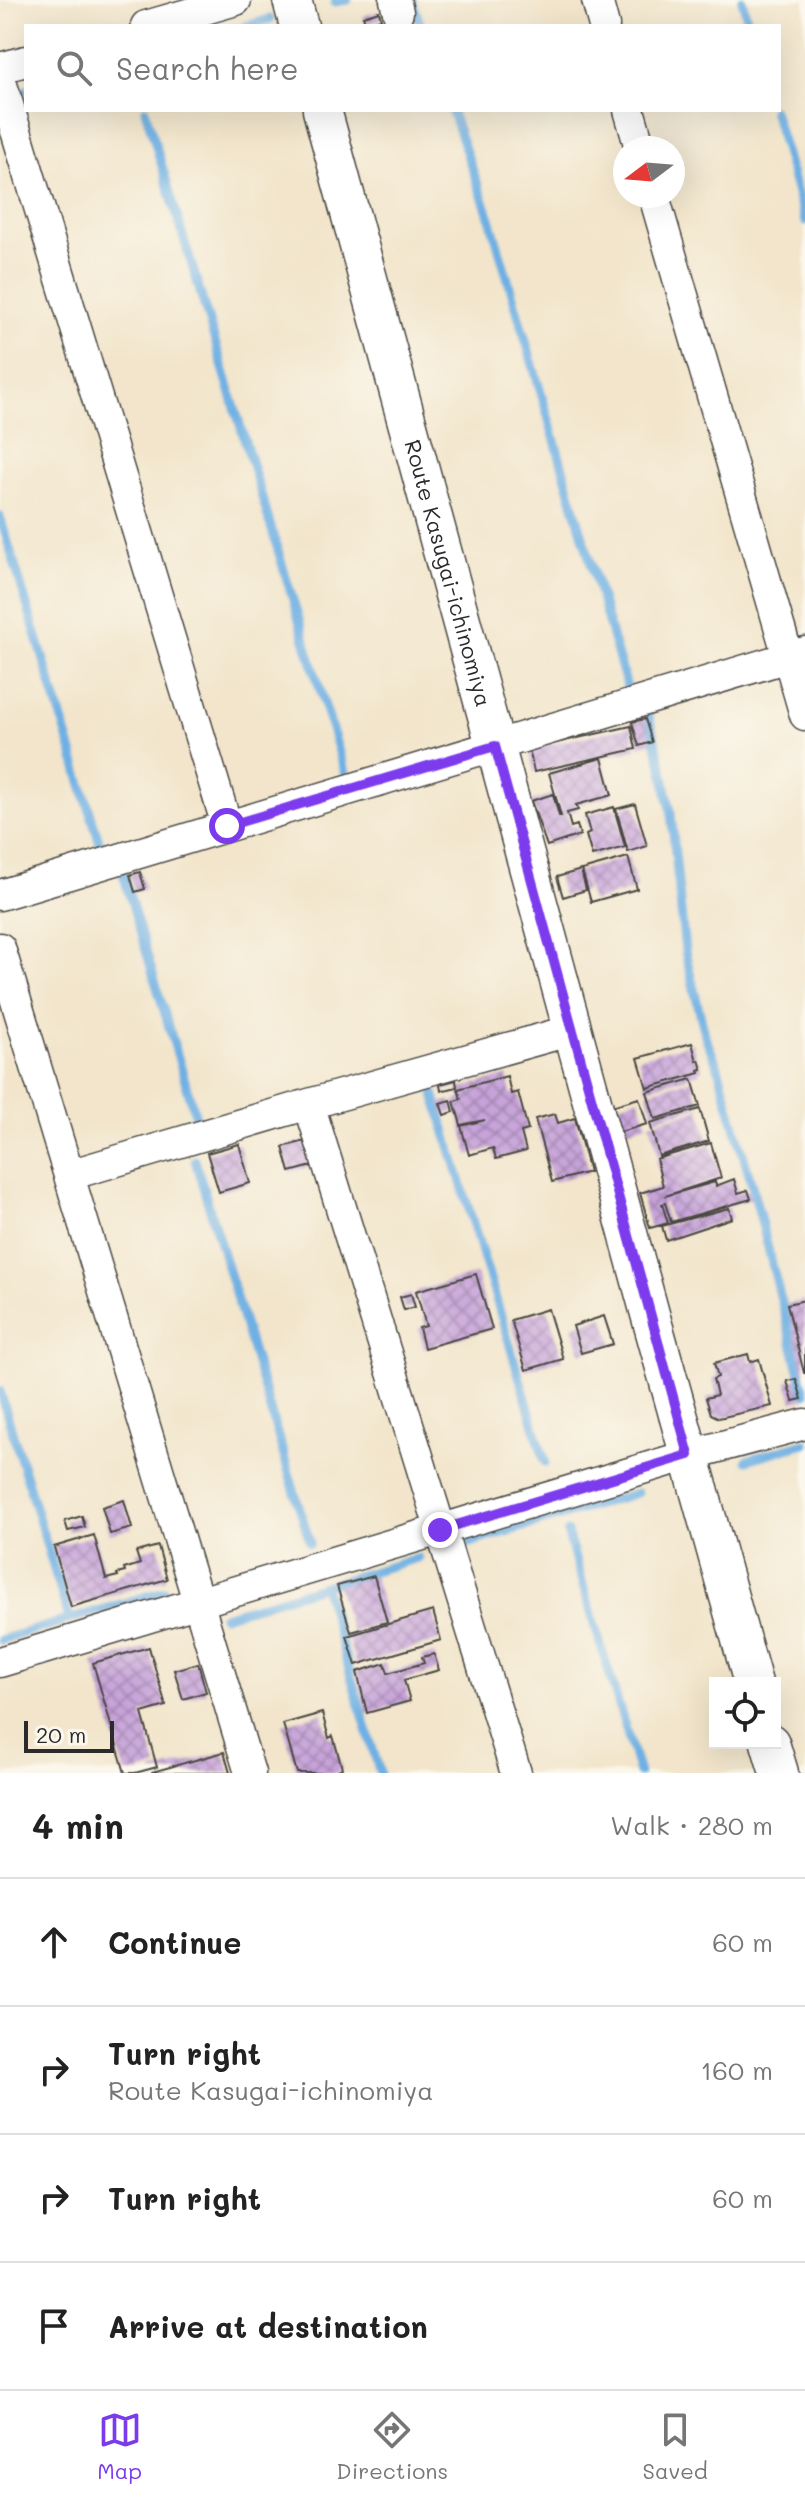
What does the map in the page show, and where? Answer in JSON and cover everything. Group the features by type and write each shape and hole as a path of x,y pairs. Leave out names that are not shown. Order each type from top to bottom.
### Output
{"main road":[{"path":"292,0 298,24"},
{"name":"Route Kasugai-ichinomiya","path":"323,112 751,1677"},
{"path":"772,1749 779,1773"}],"street":[{"path":"153,24 236,0"},
{"path":"597,0 603,24"},
{"path":"0,68 24,62"},
{"path":"0,78 227,826"},
{"path":"630,112 637,136"},
{"path":"658,208 796,655 805,715"},
{"path":"0,895 796,655"},
{"path":"0,948 250,1773"},
{"path":"69,1175 572,1030"},
{"path":"309,1104 516,1773"},
{"path":"0,1662 689,1455 805,1424"}],"building":[{"path":"379,11 381,19 366,24 363,16"},
{"path":"645,719 652,742 639,746 632,722"},
{"path":"631,726 636,749 534,772 529,749"},
{"path":"602,758 612,795 576,805 578,810 567,813 571,827 577,825 580,835 547,846 531,801 553,794 561,816 549,773"},
{"path":"635,804 647,846 628,852 616,809"},
{"path":"614,807 625,847 592,856 585,815"},
{"path":"628,857 637,889 591,902 582,870"},
{"path":"581,870 586,890 563,897 557,877"},
{"path":"140,872 145,889 135,892 130,875"},
{"path":"692,1043 702,1069 700,1073 647,1088 638,1058"},
{"path":"507,1076 511,1094 518,1092 528,1130 521,1132 526,1151 496,1159 493,1148 469,1155 461,1126 485,1120 461,1125 454,1101 461,1099 458,1089"},
{"path":"692,1079 700,1106 655,1119 647,1092"},
{"path":"456,1080 457,1087 441,1091 440,1084"},
{"path":"639,1098 647,1124 620,1132 612,1106"},
{"path":"451,1100 454,1112 444,1115 440,1103"},
{"path":"700,1109 709,1141 659,1156 650,1123"},
{"path":"555,1114 558,1123 575,1118 589,1172 552,1182 535,1119"},
{"path":"305,1141 312,1166 290,1172 283,1147"},
{"path":"711,1143 721,1178 665,1196 715,1182 716,1186 734,1179 738,1193 748,1190 751,1199 671,1222 665,1203 662,1204 668,1223 650,1228 640,1193 663,1186 656,1159"},
{"path":"239,1144 250,1183 219,1192 207,1153"},
{"path":"729,1208 732,1218 666,1240 662,1226"},
{"path":"476,1274 492,1329 424,1348 419,1328 426,1326 416,1291"},
{"path":"411,1294 415,1307 404,1310 400,1297"},
{"path":"805,1300 805,1373 804,1373 787,1304"},
{"path":"548,1309 563,1359 526,1370 511,1320"},
{"path":"604,1316 613,1344 581,1353 573,1326"},
{"path":"748,1354 750,1362 759,1359 772,1406 719,1418 711,1414 706,1398 717,1395 713,1379 718,1377 714,1363"},
{"path":"796,1379 802,1399 793,1401 787,1381"},
{"path":"124,1500 132,1528 110,1534 102,1507"},
{"path":"82,1516 85,1527 68,1531 65,1521"},
{"path":"94,1535 106,1579 140,1564 136,1552 158,1546 167,1579 71,1607 54,1547"},
{"path":"374,1576 387,1622 351,1632 337,1586"},
{"path":"433,1611 441,1640 356,1665 347,1636"},
{"path":"149,1647 166,1706 142,1713 157,1767 125,1773 93,1663"},
{"path":"434,1654 439,1670 404,1680 410,1701 367,1713 357,1672 385,1663 388,1673 424,1663 422,1657"},
{"path":"198,1663 206,1692 183,1699 174,1670"},
{"path":"322,1713 329,1738 333,1736 342,1768 338,1770 339,1773 297,1773 283,1724"},
{"path":"224,1752 230,1773 152,1773 152,1772"}],"waterway":[{"path":"335,2 348,0"},
{"path":"412,0 420,24"},
{"path":"742,0 748,24"},
{"path":"252,24 270,19"},
{"path":"146,112 345,772"},
{"path":"452,112 490,218 629,694"},
{"path":"774,112 805,221"},
{"path":"0,516 100,844"},
{"path":"648,714 671,813 685,951 706,1039 717,1064 752,1185 805,1394"},
{"path":"123,874 198,1124"},
{"path":"434,1093 545,1462"},
{"path":"195,1160 310,1543"},
{"path":"0,1391 69,1619"},
{"path":"747,1460 805,1443"},
{"path":"466,1544 637,1493"},
{"path":"567,1532 639,1773"},
{"path":"223,1616 418,1558"},
{"path":"324,1586 380,1773"},
{"path":"0,1640 164,1591"}],"route":[{"path":"227,826 495,746 689,1455 440,1530"}]}
